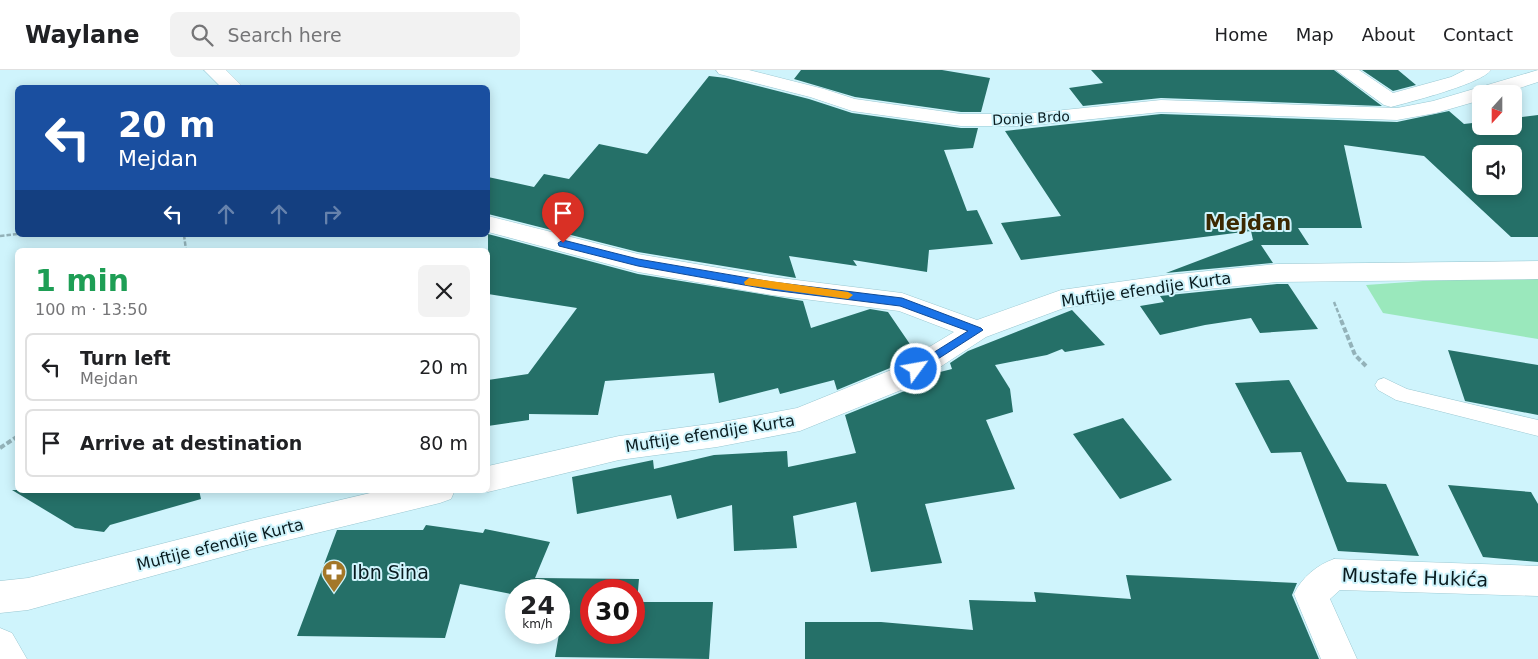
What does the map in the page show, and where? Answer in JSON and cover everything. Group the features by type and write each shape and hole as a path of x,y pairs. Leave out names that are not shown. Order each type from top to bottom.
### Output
{"street":[{"path":"214,70 231,85"},
{"name":"Donje Brdo","path":"726,70 817,93 852,105 961,120 1025,120 1161,106 1397,114 1428,108 1538,76"},
{"path":"1346,70 1391,101"},
{"name":"Donje Brdo","path":"1342,113 1458,81 1481,70"},
{"path":"490,225 638,263 772,286 902,302 977,330"},
{"name":"Muftije efendije Kurta","path":"490,479 619,448 717,435 800,419 901,378 977,330 1061,299 1168,284 1317,271 1538,270"},
{"name":"Muftije efendije Kurta","path":"0,597 28,594 252,535 427,493"},
{"name":"Mustafe Hukića","path":"1339,659 1311,594 1334,574 1538,581"},
{"path":"0,645 9,659"}],"lane":[{"path":"1384,385 1402,395 1538,428"}],"path":[{"path":"0,236 15,234"},
{"path":"1317,271 1338,310 1355,355 1384,385"},
{"path":"0,448 15,438"}],"green space":[{"path":"1538,273 1538,339 1383,313 1366,285"}],"building":[{"path":"801,70 942,70 990,78 981,112 961,112 855,97 794,79"},
{"path":"1091,70 1334,70 1382,106 1161,98 1083,106 1069,88 1103,83"},
{"path":"1362,70 1398,70 1416,85 1393,91"},
{"path":"709,76 726,78 809,99 852,113 961,128 978,128 973,148 944,150 967,211 977,210 993,244 929,250 927,272 853,260 857,266 789,256 796,278 638,252 490,215 490,177 534,187 544,174 569,179 599,144 647,154"},
{"path":"1449,111 1464,124 1472,123 1472,135 1522,135 1522,117 1538,115 1538,237 1511,237 1424,156 1344,145 1362,228 1298,228 1309,245 1261,245 1273,263 1166,273 1253,240 1251,231 1021,260 1001,223 1061,216 1005,131 1161,114 1397,122"},
{"path":"490,235 638,274 803,301 811,328 870,309 888,312 916,353 890,368 837,390 834,380 780,394 778,388 719,403 714,373 605,381 598,415 529,414 529,420 490,426 490,380 528,374 577,308 490,294 490,248 488,248 488,237 490,237"},
{"path":"1288,284 1318,329 1260,333 1251,318 1205,325 1160,335 1140,306 1164,302 1160,296"},
{"path":"1072,310 1105,345 1065,352 1062,349 1047,355 995,365 1010,389 1013,412 986,420 1015,489 925,504 942,563 871,572 856,502 793,516 797,548 734,551 732,505 677,519 671,495 577,514 572,477 653,460 654,469 714,455 787,451 788,467 856,453 845,415 912,388 932,374 952,369 950,363 968,351"},
{"path":"1448,350 1538,365 1538,415 1465,401"},
{"path":"1289,380 1347,482 1386,484 1419,556 1338,551 1301,452 1271,453 1235,383"},
{"path":"1123,418 1172,480 1120,499 1073,434"},
{"path":"1448,485 1531,492 1538,504 1538,562 1483,557"},
{"path":"17,493 200,493 201,499 110,525 104,532 75,528"},
{"path":"426,525 483,533 485,529 550,542 535,578 639,579 580,579 580,644 645,644 645,602 713,602 709,659 555,657 557,644 570,644 570,579 505,579 505,593 460,584 445,638 297,636 337,530 423,530"},
{"path":"1126,575 1297,583 1292,595 1319,659 805,659 805,622 881,622 973,630 969,600 1036,602 1034,592 1131,599"}],"slow traffic":[{"path":"749,282 848,295"}],"place":[{"name":"Ibn Sina","path":"334,593"}],"district":[{"name":"Mejdan","path":"1248,223"}],"route":[{"path":"563,243 638,263 772,286 902,302 977,330 916,369"}]}
